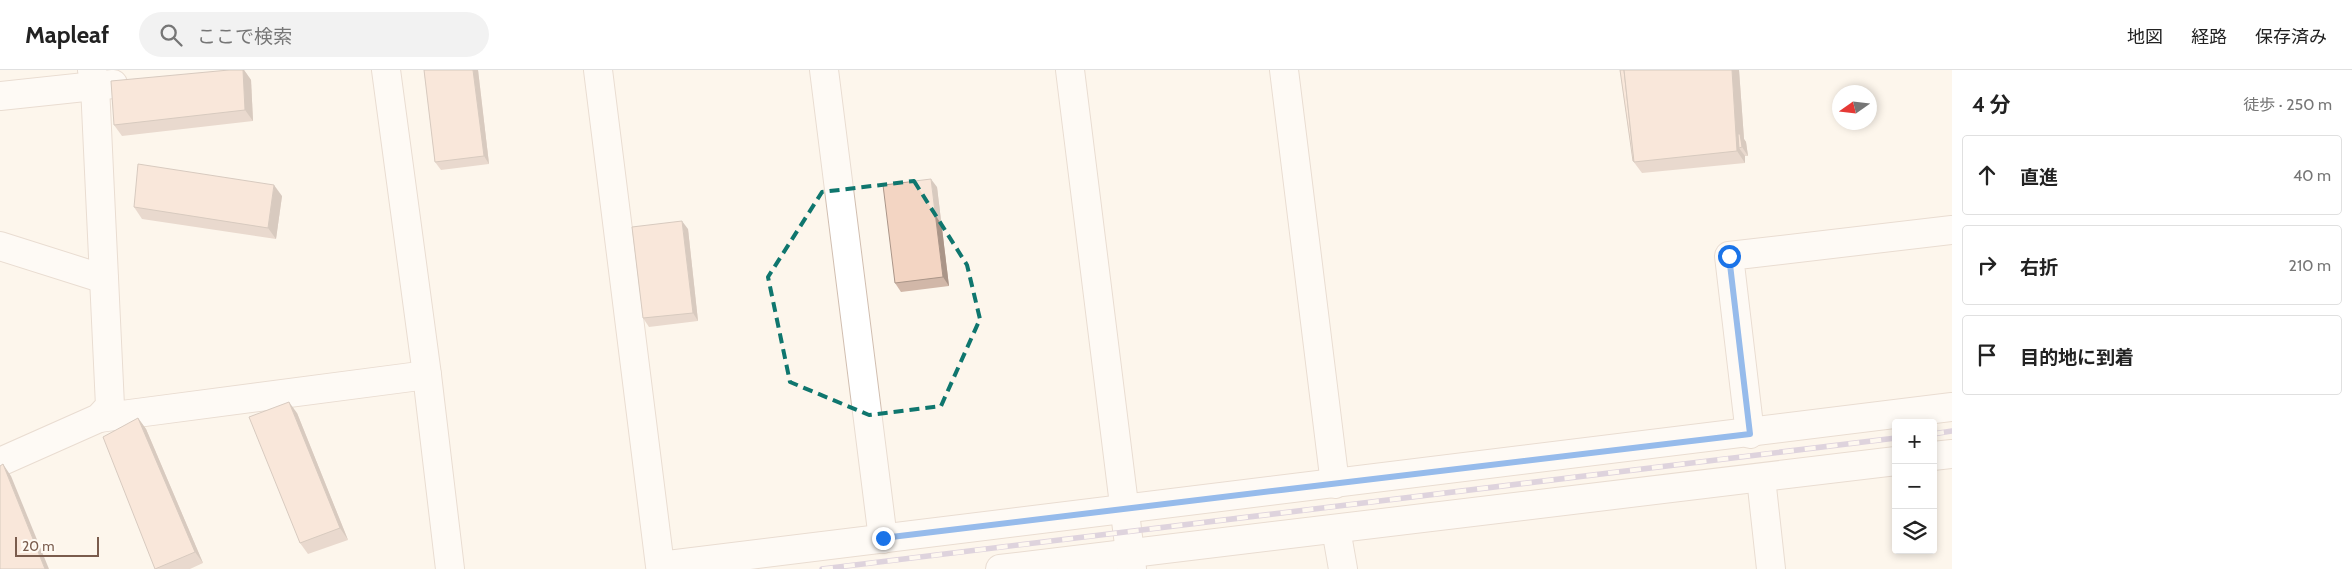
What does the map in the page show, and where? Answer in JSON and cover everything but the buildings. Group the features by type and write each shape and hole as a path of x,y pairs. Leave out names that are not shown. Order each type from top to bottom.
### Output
{"street":[{"path":"386,70 427,375 450,569"},
{"path":"598,70 648,568 1548,456 1750,434 1952,408"},
{"path":"824,70 883,538"},
{"path":"1070,70 1131,561"},
{"path":"1284,70 1335,484"},
{"path":"94,78 110,406 99,418"},
{"path":"0,96 94,78 142,81"},
{"path":"1750,434 1729,256 1952,230"},
{"path":"0,246 104,279"},
{"path":"0,462 99,418 427,375"},
{"path":"1937,456 1952,454"},
{"path":"1000,569 1131,561 1336,529 1892,462"},
{"path":"1761,478 1771,569"},
{"path":"1336,529 1343,569"}],"highlighted area":[{"path":"914,181 967,265 980,319 941,406 869,415 790,382 768,277 822,192"}],"railway":[{"path":"1937,433 1952,431"},
{"path":"822,569 1892,438"}],"route":[{"path":"883,538 1125,510 1548,456 1750,434 1729,256"}]}
